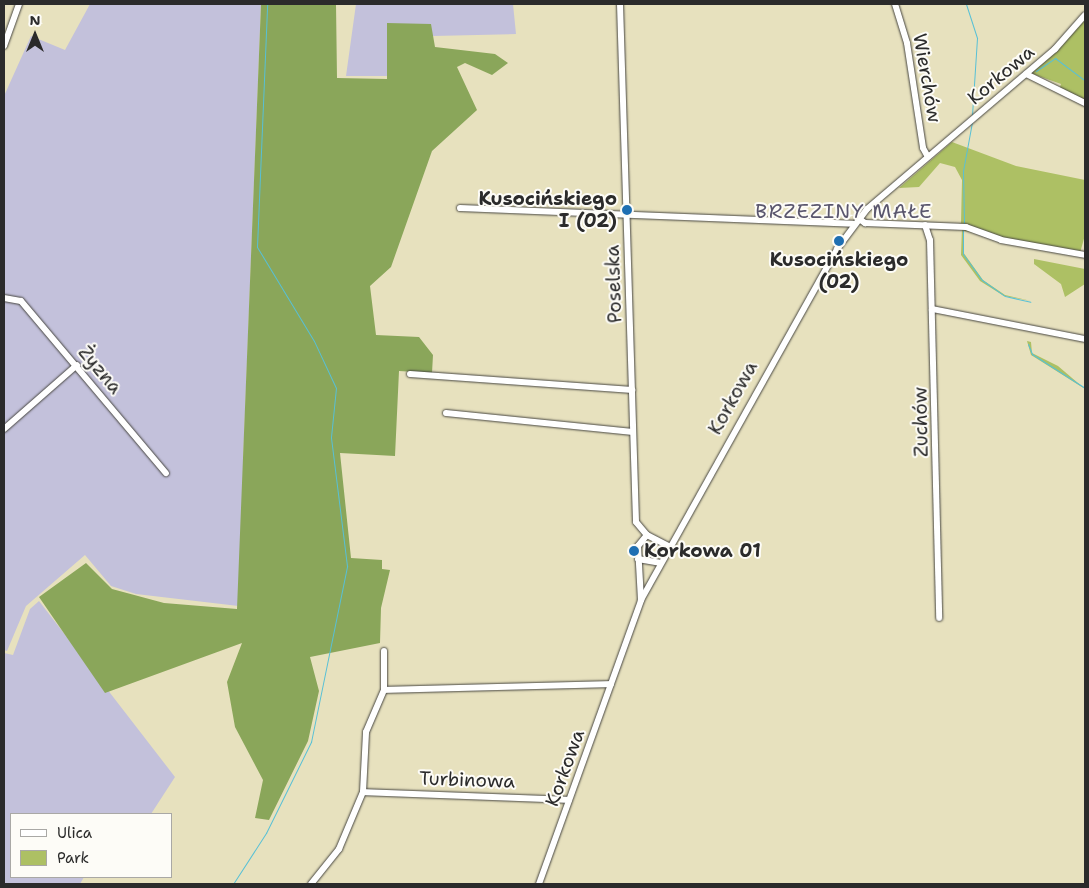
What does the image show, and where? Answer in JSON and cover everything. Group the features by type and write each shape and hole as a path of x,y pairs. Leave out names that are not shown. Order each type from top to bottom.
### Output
{"street":[{"path":"4,46 19,4"},
{"name":"Poselska","path":"620,4 636,522 647,535"},
{"name":"Wierchów","path":"895,4 907,43 928,157"},
{"name":"Korkowa","path":"540,884 641,600 794,318 856,221 1072,34 1085,15"},
{"path":"1026,74 1085,102"},
{"path":"460,208 627,216 856,221 966,228 1001,240 1085,255"},
{"name":"Zuchów","path":"925,225 930,240 939,618"},
{"name":"Żyzna","path":"4,298 21,301 77,365 166,473"},
{"path":"932,309 1085,339"},
{"path":"4,429 77,365"},
{"path":"410,374 632,390"},
{"path":"446,413 633,432"},
{"path":"641,600 638,559 640,542 647,535 669,546"},
{"path":"638,559 660,563"},
{"path":"311,884 339,849 363,792 366,732 384,690 384,651"},
{"path":"384,690 611,684"},
{"name":"Turbinowa","path":"363,792 570,800"}],"shaded area":[{"path":"90,4 261,4 243,463 247,607 136,594 111,586 85,555 26,606 7,651 4,650 4,96 31,36 65,50"},
{"path":"356,4 513,4 516,34 389,37 390,76 346,76"},
{"path":"39,601 175,777 152,813 10,813 10,878 83,878 80,884 4,884 4,653 13,655 30,609"}],"green space":[{"path":"261,4 336,4 337,78 387,79 387,23 431,24 435,47 495,54 508,63 492,75 465,63 457,67 477,110 432,151 391,267 370,286 376,335 419,337 433,355 432,373 399,371 395,456 340,453 351,558 382,560 382,569 390,570 381,608 380,643 310,657 319,691 308,741 269,820 255,818 263,780 235,727 227,682 242,643 105,693 39,597 86,563 112,589 164,603 237,609"},
{"path":"1085,20 1085,101 1059,90 1061,84 1030,73"},
{"path":"952,142 1016,166 1085,180 1085,235 1080,253 1002,239 958,224 961,223 962,180 955,167 940,163 919,187 899,188"},
{"path":"962,228 976,233 964,231 963,252 983,280 1005,295 1031,301 1004,296 980,281 961,255"},
{"path":"1034,259 1085,269 1085,284 1065,297 1061,284 1034,264"},
{"path":"1027,341 1031,342 1032,353 1058,366 1085,389 1031,355"}],"waterway":[{"path":"233,884 266,833 311,742 347,566 331,437 336,388 314,341 257,247 267,4"},
{"path":"966,4 977,38 972,116"},
{"path":"1036,71 1055,58 1085,81"},
{"path":"964,223 963,171 972,122"},
{"path":"963,230 963,254 982,280 1005,296 1030,302"},
{"path":"1028,344 1032,354 1085,388"}],"place":[{"name":"Kusocińskiego I (02)","path":"627,210"},
{"name":"Kusocińskiego (02)","path":"839,241"},
{"name":"Korkowa 01","path":"634,551"}],"district":[{"name":"BRZEZINY MAŁE","path":"844,211"}]}
